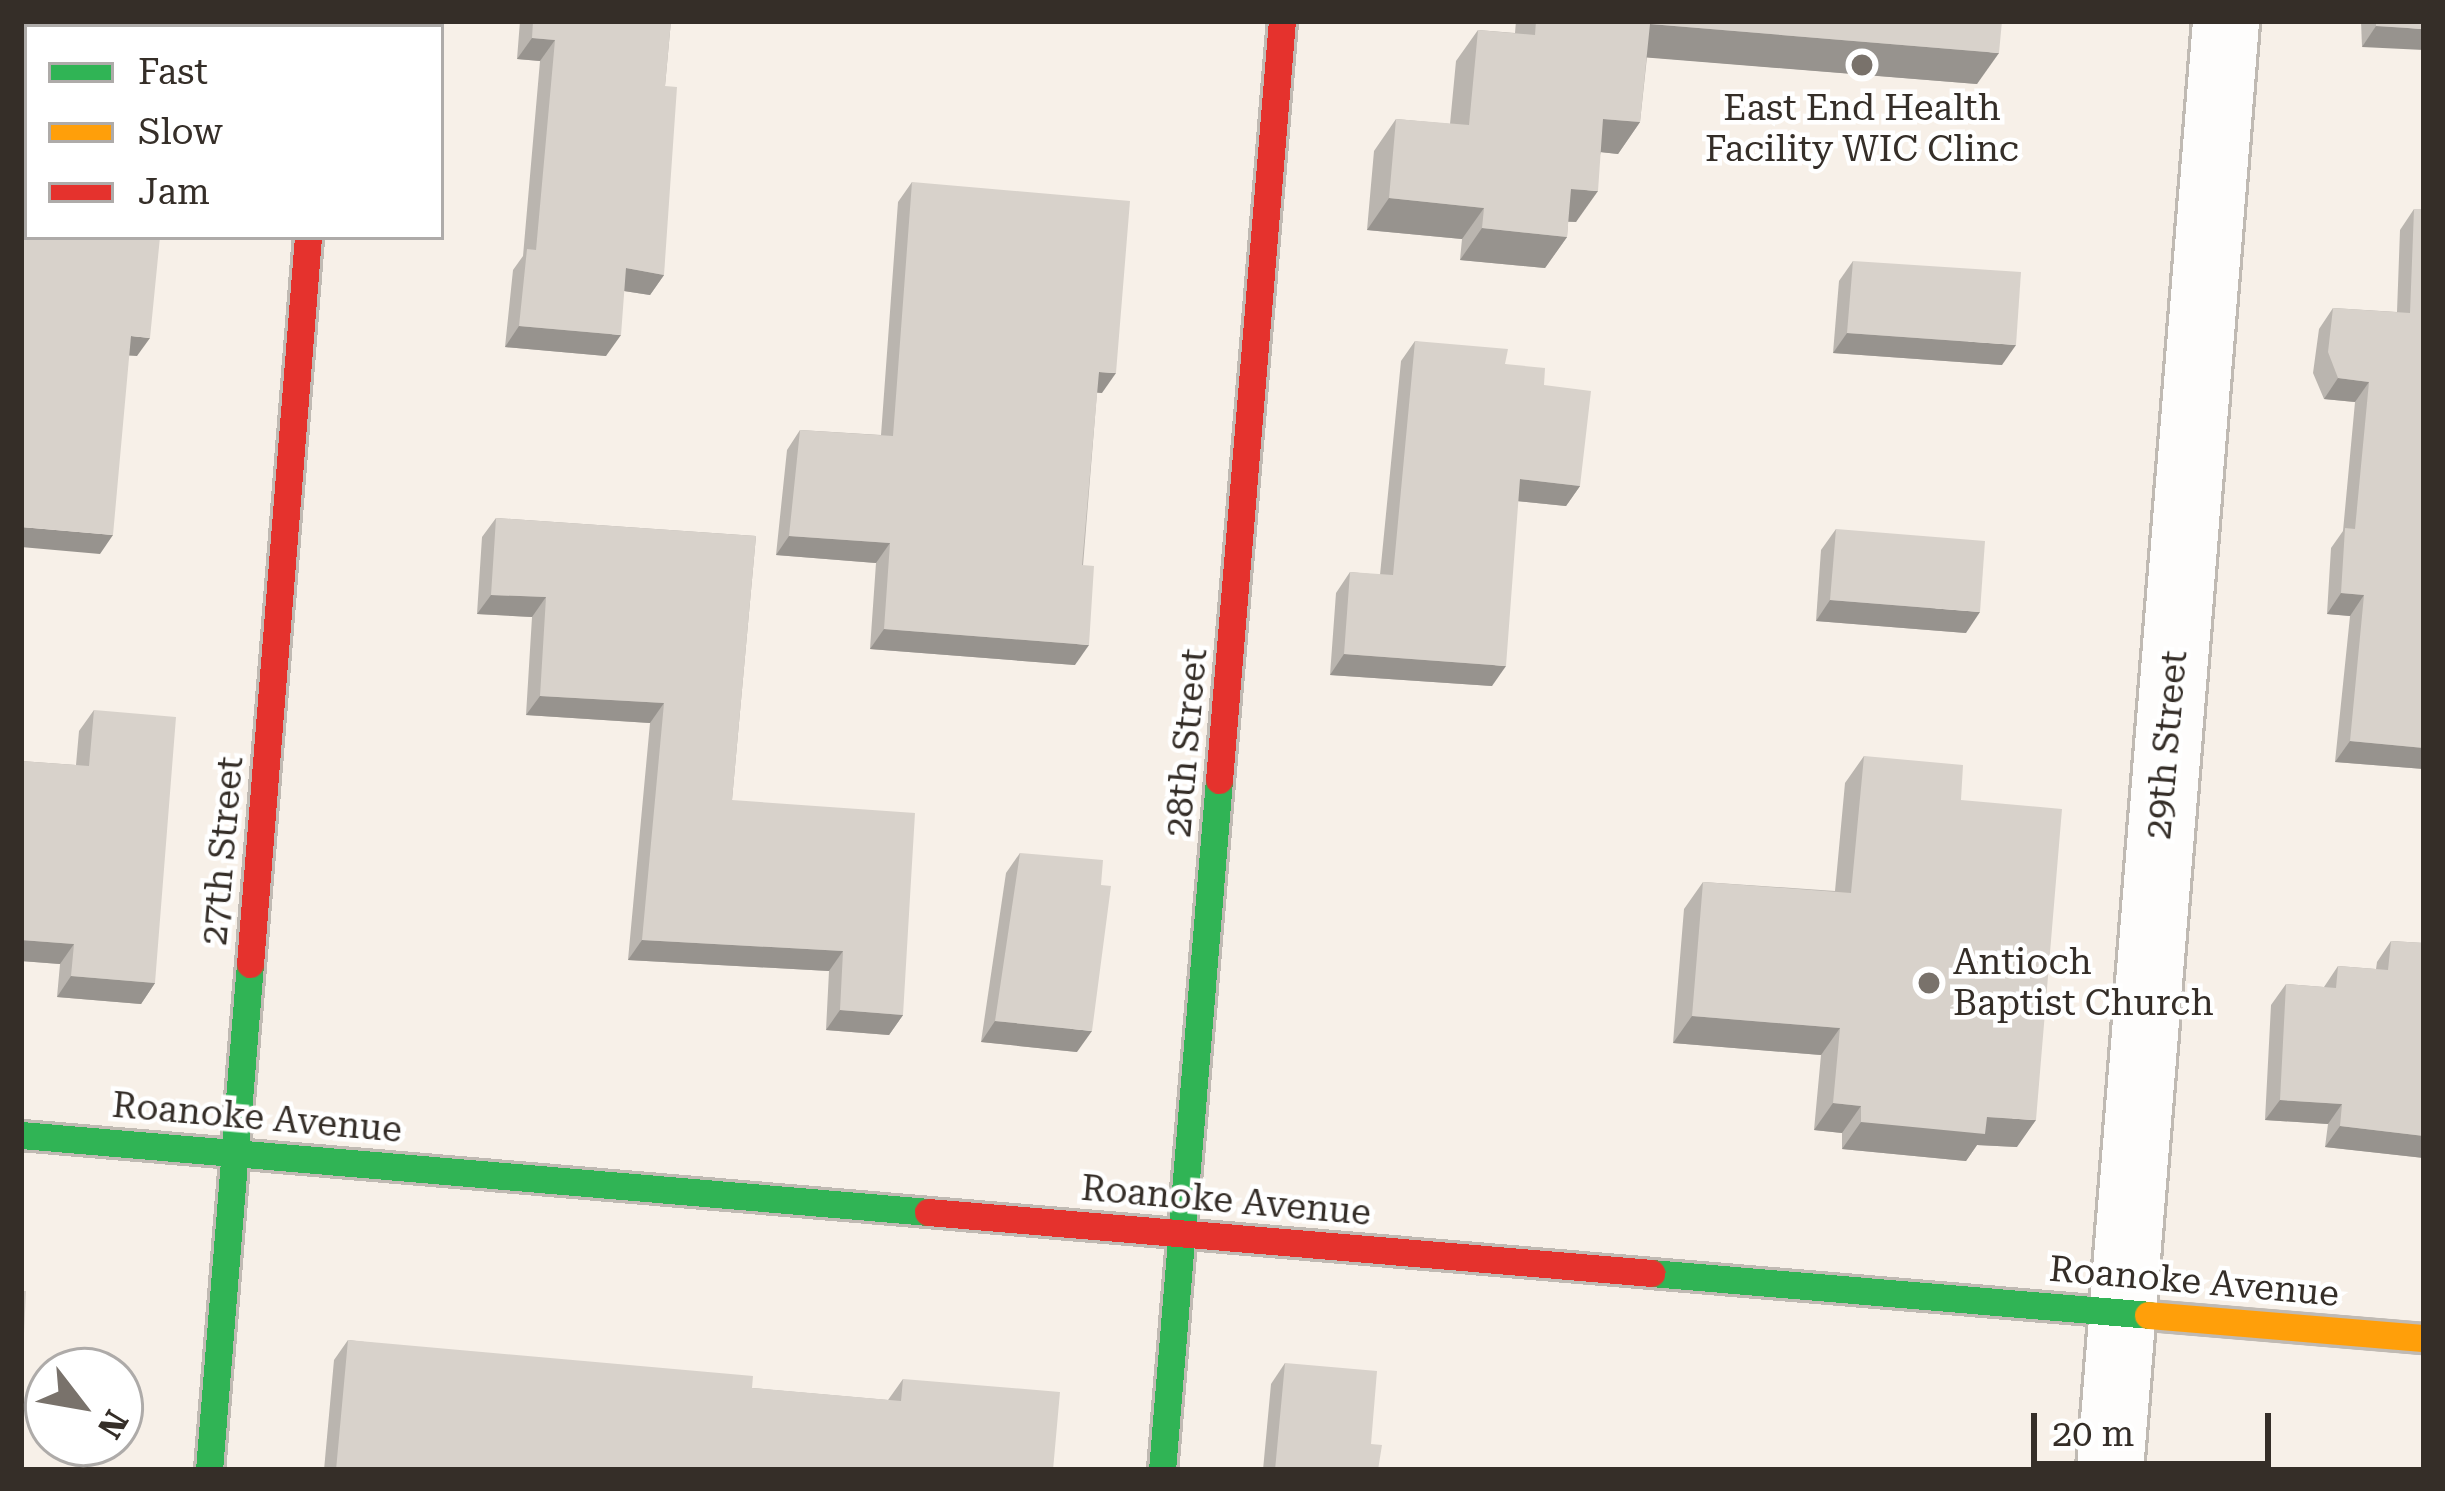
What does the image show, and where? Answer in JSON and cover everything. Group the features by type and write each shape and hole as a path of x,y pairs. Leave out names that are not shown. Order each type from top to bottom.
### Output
{"main road":[{"name":"28th Street","path":"1162,1470 1282,21"},
{"name":"27th Street","path":"209,1470 308,240"},
{"name":"Roanoke Avenue","path":"21,1135 2424,1338"}],"street":[{"name":"29th Street","path":"2110,1470 2226,21"}],"building":[{"path":"533,21 671,21 665,86 677,87 664,275 626,268 621,335 519,326 527,249 536,250 555,40 532,38"},
{"path":"1536,21 2002,21 1999,53 1650,24 1640,122 1603,119 1598,191 1571,189 1567,237 1482,228 1484,208 1389,198 1396,119 1469,125 1478,30 1535,35"},
{"path":"2376,21 2424,21 2424,29 2376,26"},
{"path":"21,45 24,240 160,240 150,338 131,336 113,535 21,527"},
{"path":"912,182 1130,201 1116,373 1099,372 1082,565 1094,566 1089,645 884,629 890,543 789,536 800,430 893,436"},
{"path":"2414,209 2424,209 2424,748 2350,741 2364,595 2341,593 2345,528 2355,529 2369,382 2338,378 2328,352 2333,308 2410,313"},
{"path":"1853,261 2021,272 2016,345 1847,333"},
{"path":"1415,341 1508,349 1505,364 1545,368 1544,385 1591,391 1580,486 1520,479 1506,666 1344,654 1350,572 1393,575"},
{"path":"496,518 756,536 732,800 915,813 903,1015 840,1010 843,951 642,940 664,703 540,696 546,597 491,595"},
{"path":"1836,529 1985,541 1980,612 1830,600"},
{"path":"94,710 176,717 155,983 71,976 74,944 21,940 21,761 89,766"},
{"name":"Antioch Baptist Church","path":"1864,756 1963,765 1961,800 2062,809 2036,1120 1987,1117 1985,1134 1861,1122 1861,1106 1833,1103 1840,1028 1692,1016 1703,882 1851,893"},
{"path":"1020,853 1103,860 1101,885 1111,886 1092,1031 995,1021"},
{"path":"2391,941 2424,943 2424,1136 2340,1126 2342,1104 2280,1100 2286,984 2336,988 2338,966 2388,970"},
{"path":"21,1291 26,1291 21,1396"},
{"path":"348,1340 753,1376 752,1388 901,1401 903,1379 1060,1392 1053,1470 336,1470"},
{"path":"1285,1363 1377,1371 1371,1444 1382,1445 1378,1470 1275,1470"}],"traffic: fast":[{"path":"1162,1470 1219,780"},
{"path":"209,1470 250,964"},
{"path":"21,1135 928,1212"},
{"path":"1651,1273 2148,1315"}],"traffic: slow":[{"path":"2148,1315 2424,1338"}],"traffic: jam":[{"path":"1219,780 1282,21"},
{"path":"250,964 308,240"},
{"path":"928,1212 1651,1273"}],"place":[{"name":"East End Health Facility WIC Clinc","path":"1862,65"},
{"name":"Antioch Baptist Church","path":"1929,983"}]}
